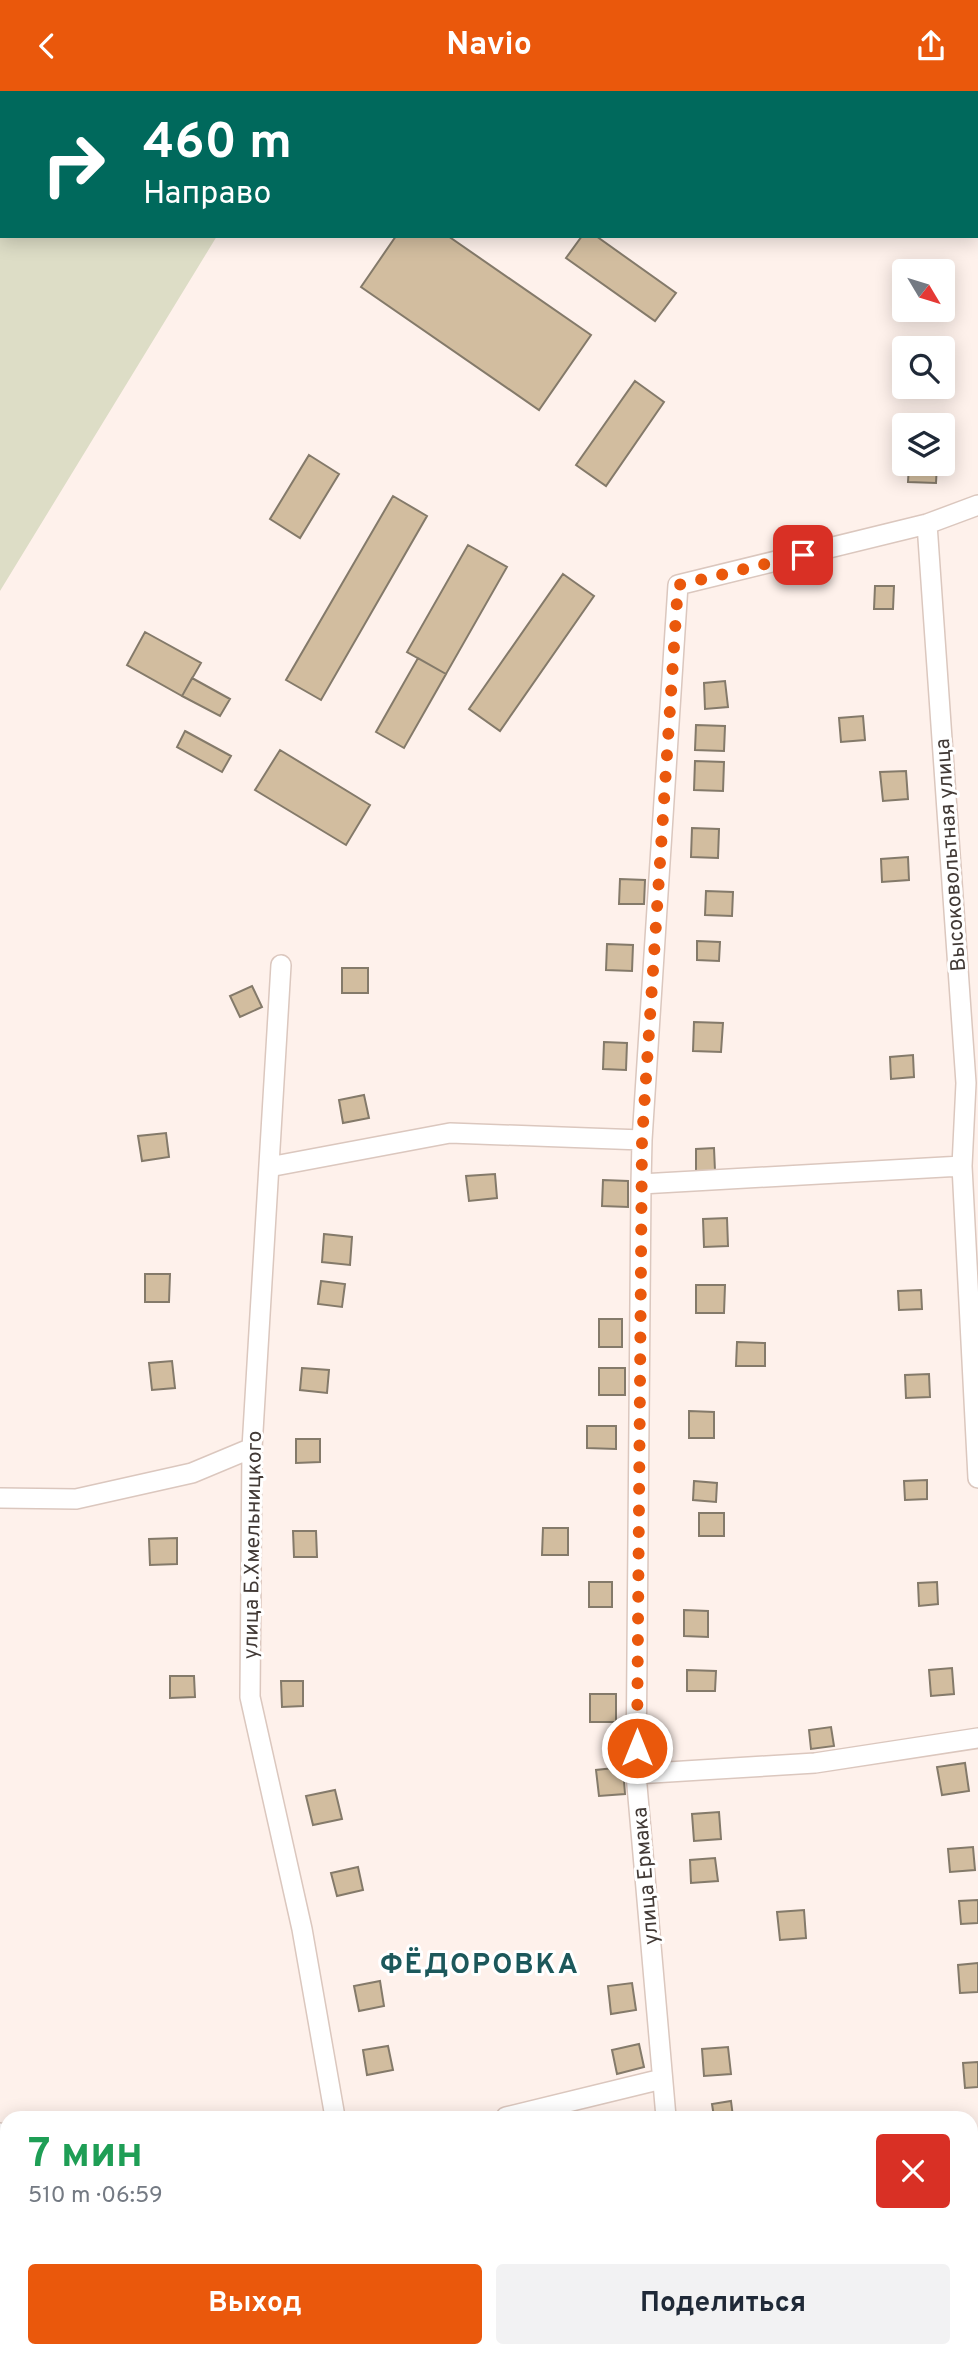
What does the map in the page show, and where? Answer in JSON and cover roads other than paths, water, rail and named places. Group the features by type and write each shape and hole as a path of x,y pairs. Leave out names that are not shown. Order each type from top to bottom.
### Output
{"street":[{"path":"927,524 978,505"},
{"name":"улица Ермака","path":"665,2111 636,1775 642,1140 678,585 927,524"},
{"name":"Высоковольтная улица","path":"927,524 972,1083 962,1166 978,1478"},
{"name":"улица Б.Хмельницкого","path":"281,965 252,1448 250,1697 302,1929 334,2111"},
{"path":"269,1167 450,1133 642,1140"},
{"path":"641,1184 962,1166"},
{"path":"0,1498 76,1499 192,1473 252,1448"},
{"path":"636,1775 816,1763 978,1738"},
{"path":"531,2111 662,2079"}],"district":[{"name":"ФЁДОРОВКА","path":"480,1963"}]}
